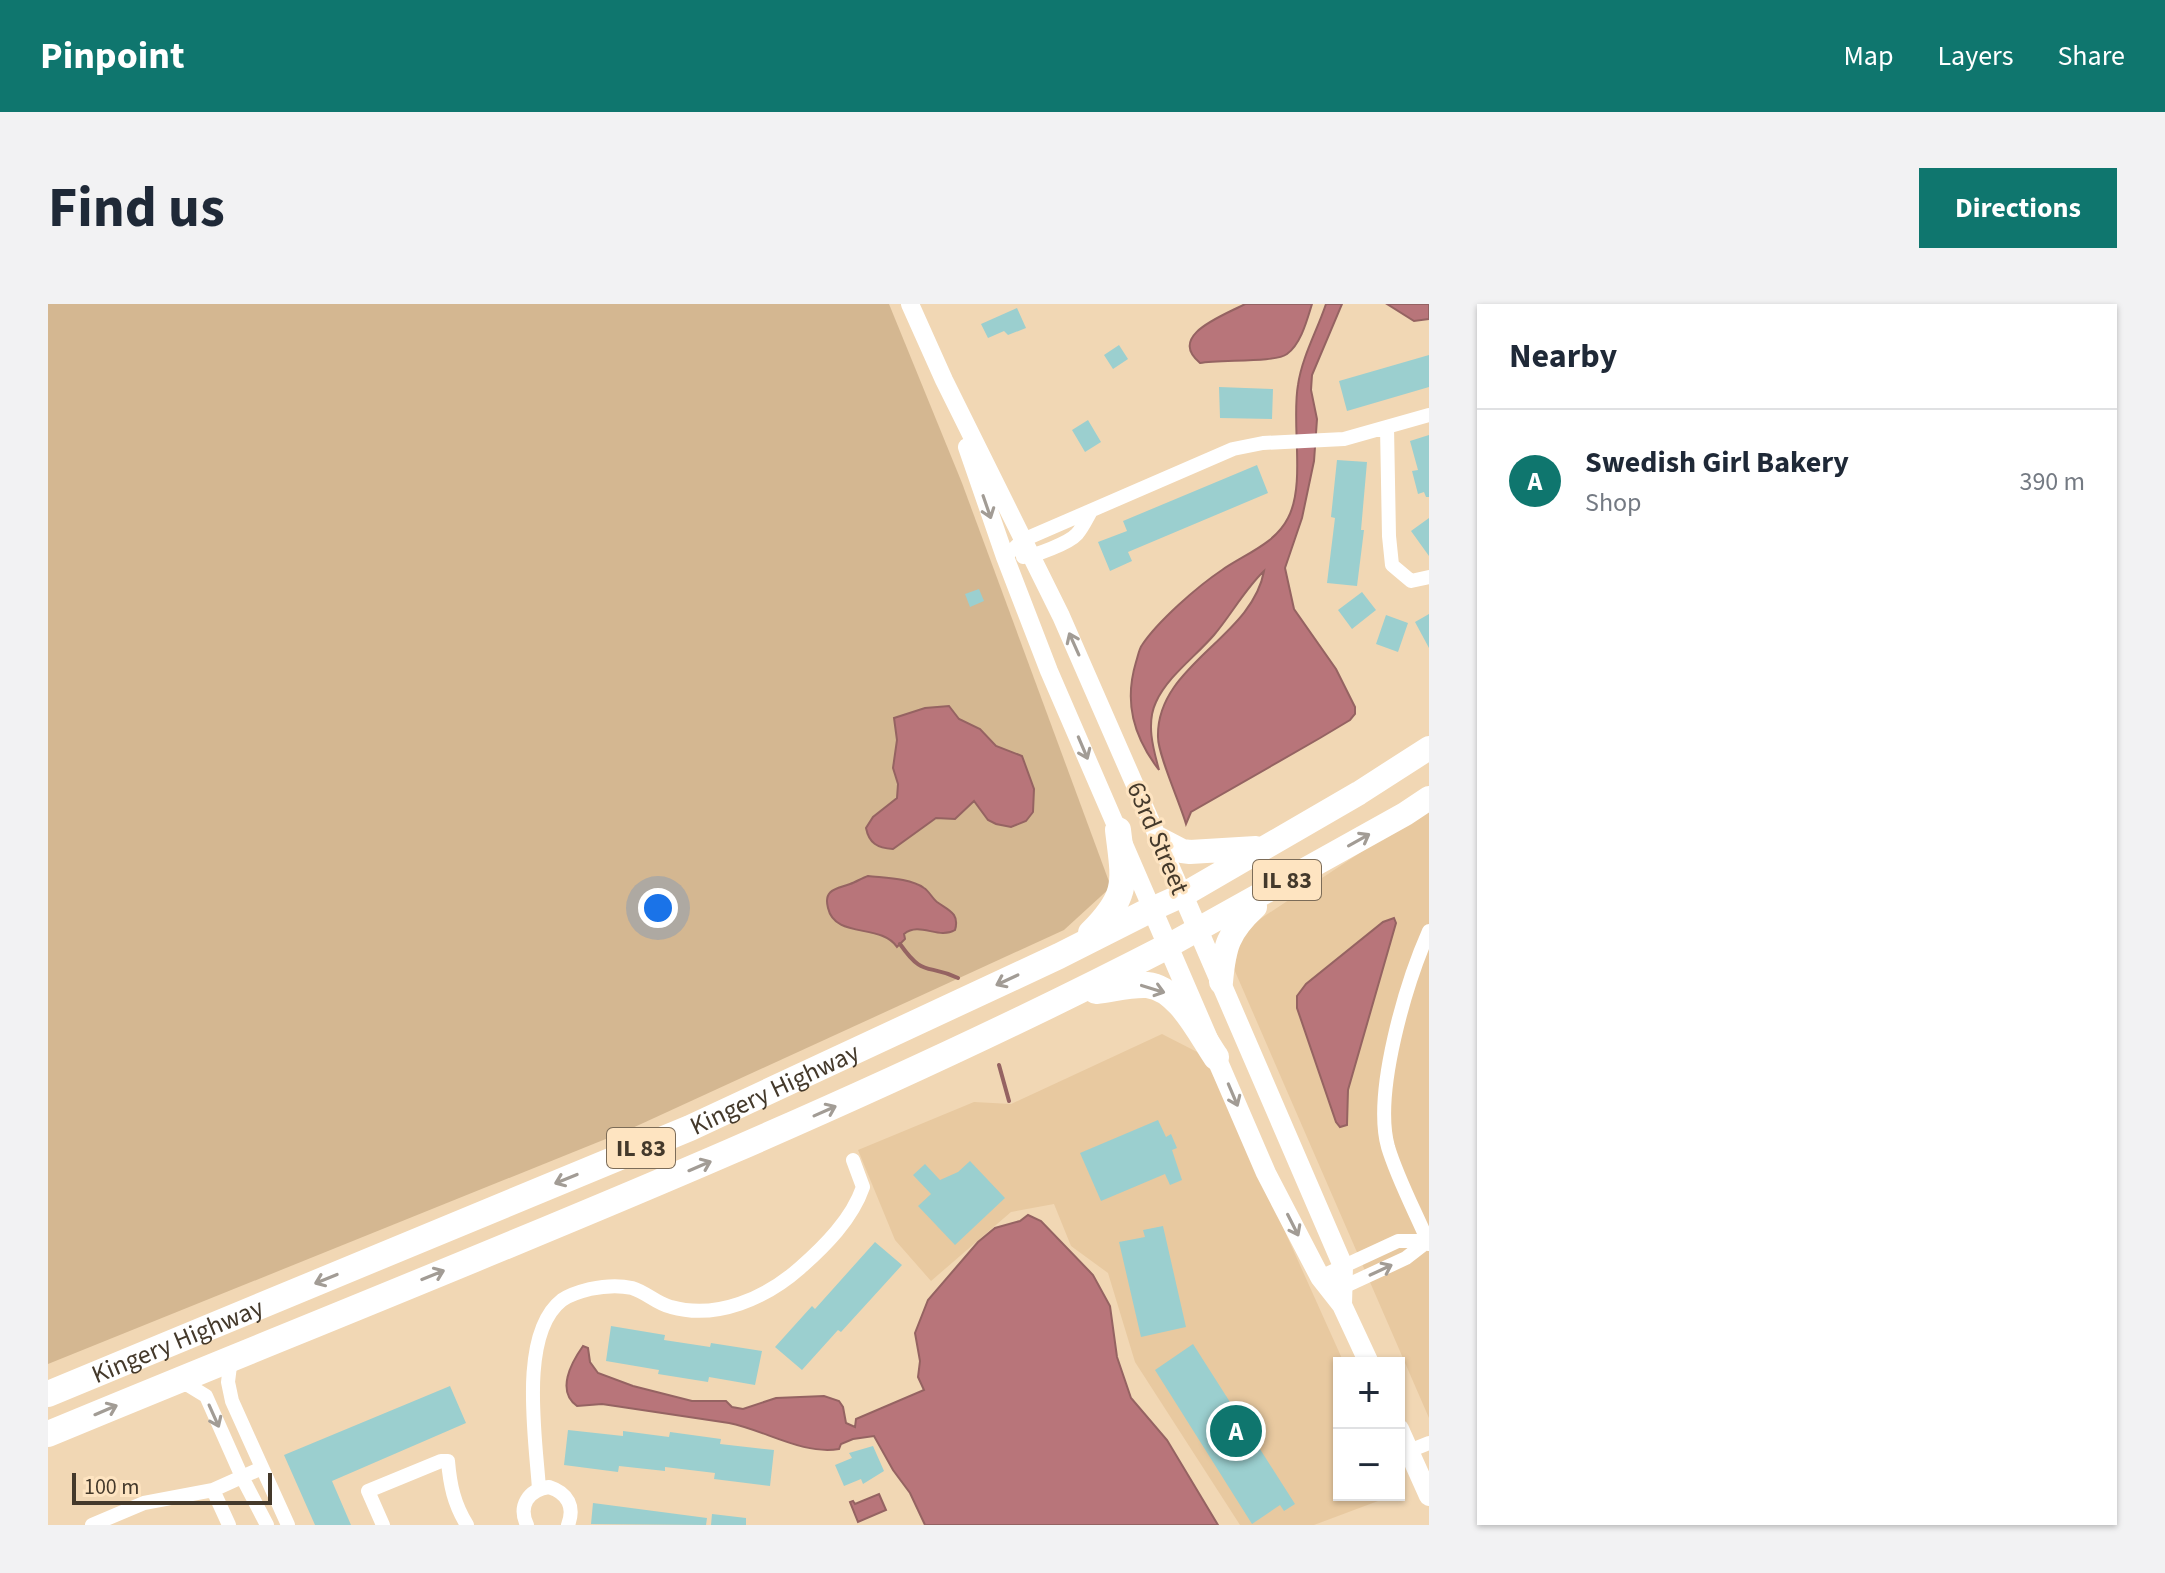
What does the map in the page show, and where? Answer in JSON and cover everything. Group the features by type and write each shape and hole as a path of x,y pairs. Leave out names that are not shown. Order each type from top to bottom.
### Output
{"highway":[{"name":"Kingery Highway","path":"48,1394 690,1128 1183,895 1359,793 1429,748"},
{"name":"Kingery Highway","path":"48,1434 702,1166 857,1097 1077,993 1198,931 1429,798"},
{"path":"1077,946 1110,913 1121,895 1123,871 1118,830"},
{"path":"1159,839 1190,852 1266,846"},
{"path":"1221,982 1223,957 1230,935 1239,922 1278,886"},
{"path":"1077,993 1150,985 1162,989 1177,1002 1216,1057"}],"main road":[{"name":"63rd Street","path":"1183,895 1302,1177 1336,1285 1366,1357"},
{"name":"63rd Street","path":"1152,909 1266,1173 1336,1285"},
{"path":"1405,1442 1429,1496"}],"street":[{"name":"63rd Street","path":"912,305 944,380 1061,616 1183,895"},
{"name":"63rd Street","path":"944,380 1005,557 1049,671 1152,909"},
{"path":"1005,557 1072,538 1092,510 1233,449 1263,443 1344,439 1429,415"},
{"path":"1387,427 1392,565 1411,581 1429,577"},
{"path":"1428,1243 1389,1149 1384,1123 1384,1097 1405,994 1429,931"},
{"path":"539,1489 533,1385 537,1344 546,1320 562,1300 583,1291 609,1286 633,1289 668,1307 696,1312 726,1308 755,1298 784,1282 838,1230 859,1199 863,1187 853,1160"},
{"path":"1336,1285 1398,1241 1428,1243"},
{"path":"1336,1285 1406,1258 1428,1243"},
{"path":"231,1358 228,1382 232,1401 288,1525"},
{"path":"163,1386 188,1385 206,1396 267,1525"},
{"path":"1409,1451 1429,1443"},
{"path":"383,1525 368,1491 441,1461 448,1461 449,1485 467,1525"},
{"path":"92,1525 144,1503 213,1490 262,1468"},
{"path":"527,1525 523,1510 525,1501 539,1489 549,1487 566,1496 572,1514 568,1525"},
{"path":"213,1490 229,1525"}],"shaded area":[{"path":"48,304 889,304 962,483 1111,887 1064,930 628,1130 48,1364"},
{"path":"1245,304 1312,304 1300,338 1287,354 1271,359 1200,363 1191,353 1190,344 1194,335 1213,320"},
{"path":"1326,304 1342,304 1312,375 1311,390 1317,419 1314,461 1302,518 1285,568 1294,609 1336,669 1355,707 1355,714 1320,738 1191,812 1186,824 1159,745 1161,712 1172,690 1187,671 1242,615 1256,594 1264,571 1214,635 1167,684 1156,702 1151,727 1159,770 1143,744 1133,718 1131,691 1136,662 1149,636 1179,604 1212,577 1267,542 1288,518 1296,488 1298,385 1306,354"},
{"path":"1387,304 1429,304 1429,319 1414,321"},
{"path":"949,706 959,719 980,729 996,746 1022,756 1034,789 1033,812 1026,821 1011,827 988,820 974,801 955,819 936,818 893,849 878,846 869,837 866,828 873,817 897,798 898,784 893,768 897,740 894,718 925,708"},
{"path":"1429,807 1429,1418 1234,969 1242,931"},
{"path":"868,876 904,880 924,888 954,916 955,930 942,933 916,929 904,934 905,939 897,947 880,935 839,924 828,908 829,893"},
{"path":"1394,918 1396,923 1348,1090 1347,1125 1340,1127 1297,1008 1297,996 1306,984 1383,922"},
{"path":"1162,1034 1203,1055 1341,1357 1333,1357 1333,1501 1378,1501 1314,1525 1240,1525 1135,1362 1108,1273 1071,1246 1054,1204 1011,1212 931,1281 895,1240 858,1150 974,1102 1011,1104"},
{"path":"1028,1215 1041,1221 1093,1275 1110,1306 1117,1357 1131,1398 1167,1440 1218,1525 925,1525 910,1493 874,1436 853,1439 841,1444 839,1449 825,1450 797,1445 729,1423 602,1404 577,1406 567,1393 570,1368 583,1346 588,1348 590,1362 598,1373 633,1386 692,1401 726,1401 732,1407 743,1409 776,1398 824,1396 839,1401 846,1423 855,1427 856,1419 924,1390 918,1377 920,1361 915,1333 928,1300 978,1242 995,1228 1020,1221"},
{"path":"879,1494 886,1510 858,1522 850,1502 855,1504"}],"building":[{"path":"1017,308 1026,328 1008,335 1004,331 988,338 981,324"},
{"path":"1119,345 1128,359 1113,369 1104,355"},
{"path":"1429,355 1429,387 1347,411 1339,381"},
{"path":"1219,387 1273,389 1272,419 1220,418"},
{"path":"1088,420 1101,442 1085,452 1072,430"},
{"path":"1429,435 1429,497 1426,497 1424,492 1418,494 1412,471 1418,470 1410,441"},
{"path":"1337,460 1367,462 1361,530 1364,530 1357,586 1327,583 1335,518 1331,517"},
{"path":"1257,465 1268,493 1128,552 1132,561 1110,571 1098,542 1127,531 1123,521"},
{"path":"1429,518 1429,556 1411,531"},
{"path":"979,589 984,601 970,607 965,594"},
{"path":"1362,592 1376,610 1352,629 1338,610"},
{"path":"1429,614 1429,648 1415,622"},
{"path":"1386,615 1408,623 1398,652 1376,644"},
{"path":"1158,1120 1166,1137 1171,1134 1177,1148 1172,1150 1182,1180 1170,1185 1165,1174 1101,1201 1080,1153"},
{"path":"970,1161 1005,1198 955,1245 918,1206 931,1194 913,1175 925,1164 940,1180 958,1172"},
{"path":"1163,1226 1186,1327 1141,1337 1119,1242 1145,1237 1143,1230"},
{"path":"875,1242 902,1265 802,1370 775,1347 812,1306 815,1309"},
{"path":"611,1326 665,1335 664,1340 762,1351 755,1385 709,1377 708,1382 658,1374 659,1370 606,1361"},
{"path":"1193,1344 1295,1504 1284,1511 1280,1505 1252,1524 1155,1370"},
{"path":"450,1386 466,1423 332,1481 351,1525 315,1525 284,1455"},
{"path":"568,1430 623,1436 623,1431 669,1437 670,1432 721,1439 720,1444 774,1450 770,1486 714,1479 715,1473 665,1467 665,1471 619,1466 618,1472 564,1465"},
{"path":"873,1446 884,1471 863,1484 861,1479 844,1486 835,1465 852,1458 849,1453"},
{"path":"593,1503 707,1518 706,1525 591,1524"},
{"path":"712,1514 746,1518 746,1525 711,1525"}],"waterway":[{"path":"900,944 920,966 958,978"},
{"path":"999,1065 1009,1101"}],"place":[{"name":"Swedish Girl Bakery","path":"1236,1431"}]}
